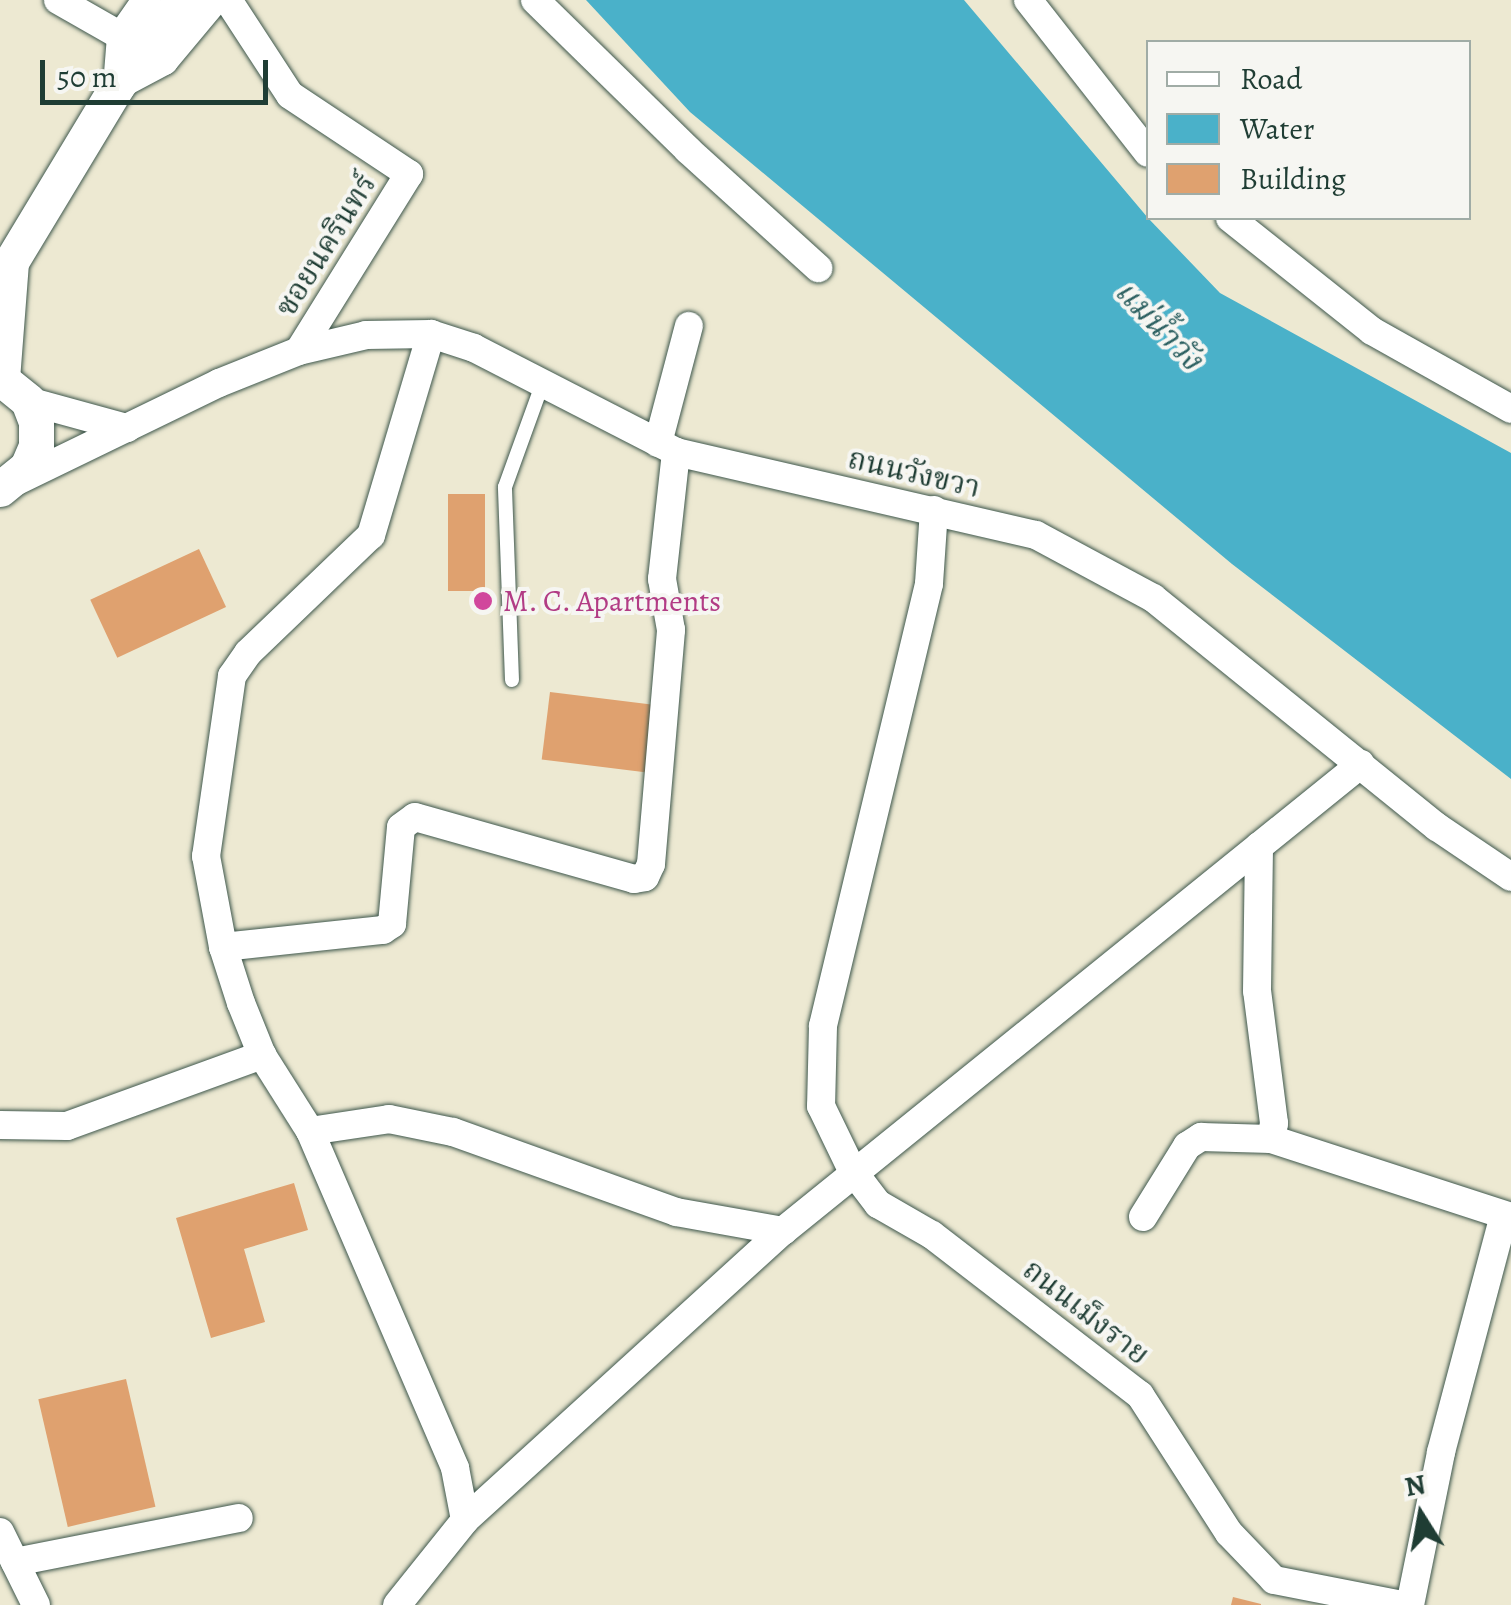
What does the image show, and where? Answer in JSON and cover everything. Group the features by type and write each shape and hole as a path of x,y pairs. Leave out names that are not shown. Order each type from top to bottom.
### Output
{"street":[{"path":"58,0 122,36"},
{"path":"118,86 122,36 146,0"},
{"path":"6,486 27,467 36,446 36,422 10,386 6,270 118,86 181,0"},
{"path":"118,86 164,61 215,0"},
{"name":"ซอยนครินทร์","path":"228,0 290,95 409,174 299,351"},
{"path":"535,0 688,150 818,268"},
{"path":"1028,0 1146,150"},
{"path":"1233,220 1372,330 1511,409"},
{"path":"223,947 383,930 392,924 400,827 415,817 634,880 645,877 651,864 670,630 662,579 667,448 689,326"},
{"path":"431,334 372,536 248,653 232,676 206,856 223,947 262,1055 310,1131 455,1468 464,1520"},
{"name":"ถนนวังขวา","path":"127,428 299,351 366,335 431,334 474,348 667,448 1036,535 1153,598 1437,827 1511,877"},
{"path":"10,386 127,428"},
{"path":"6,486 127,428"},
{"name":"ถนนเม็งราย","path":"934,510 929,584 823,1026 821,1106 852,1170 878,1204 932,1235 1140,1394 1229,1533 1274,1580 1406,1605"},
{"path":"397,1605 464,1520 782,1231 852,1170 1361,764"},
{"path":"1259,846 1257,992 1274,1122 1271,1139"},
{"path":"0,1125 67,1126 262,1055"},
{"path":"310,1131 389,1120 453,1132 676,1212 782,1231"},
{"path":"1143,1218 1186,1146 1201,1137 1271,1139 1507,1216 1441,1452 1406,1605"},
{"path":"15,1562 239,1518"},
{"path":"0,1532 36,1605"}],"lane":[{"path":"512,680 505,487 542,385"}],"water":[{"name":"แม่น้ำวัง","path":"586,0 964,0 1146,220 1220,293 1511,453 1511,779 1232,564 690,112"}],"building":[{"path":"448,494 485,494 485,591 448,591"},
{"path":"199,549 226,607 117,658 90,600"},
{"path":"550,692 653,705 645,772 542,759"},
{"path":"294,1183 308,1230 244,1249 265,1322 211,1338 176,1218"},
{"path":"126,1379 155,1507 68,1527 38,1399"},
{"path":"1233,1597 1261,1604 1261,1605 1231,1605"}],"place":[{"name":"M. C. Apartments","path":"483,601"}]}
